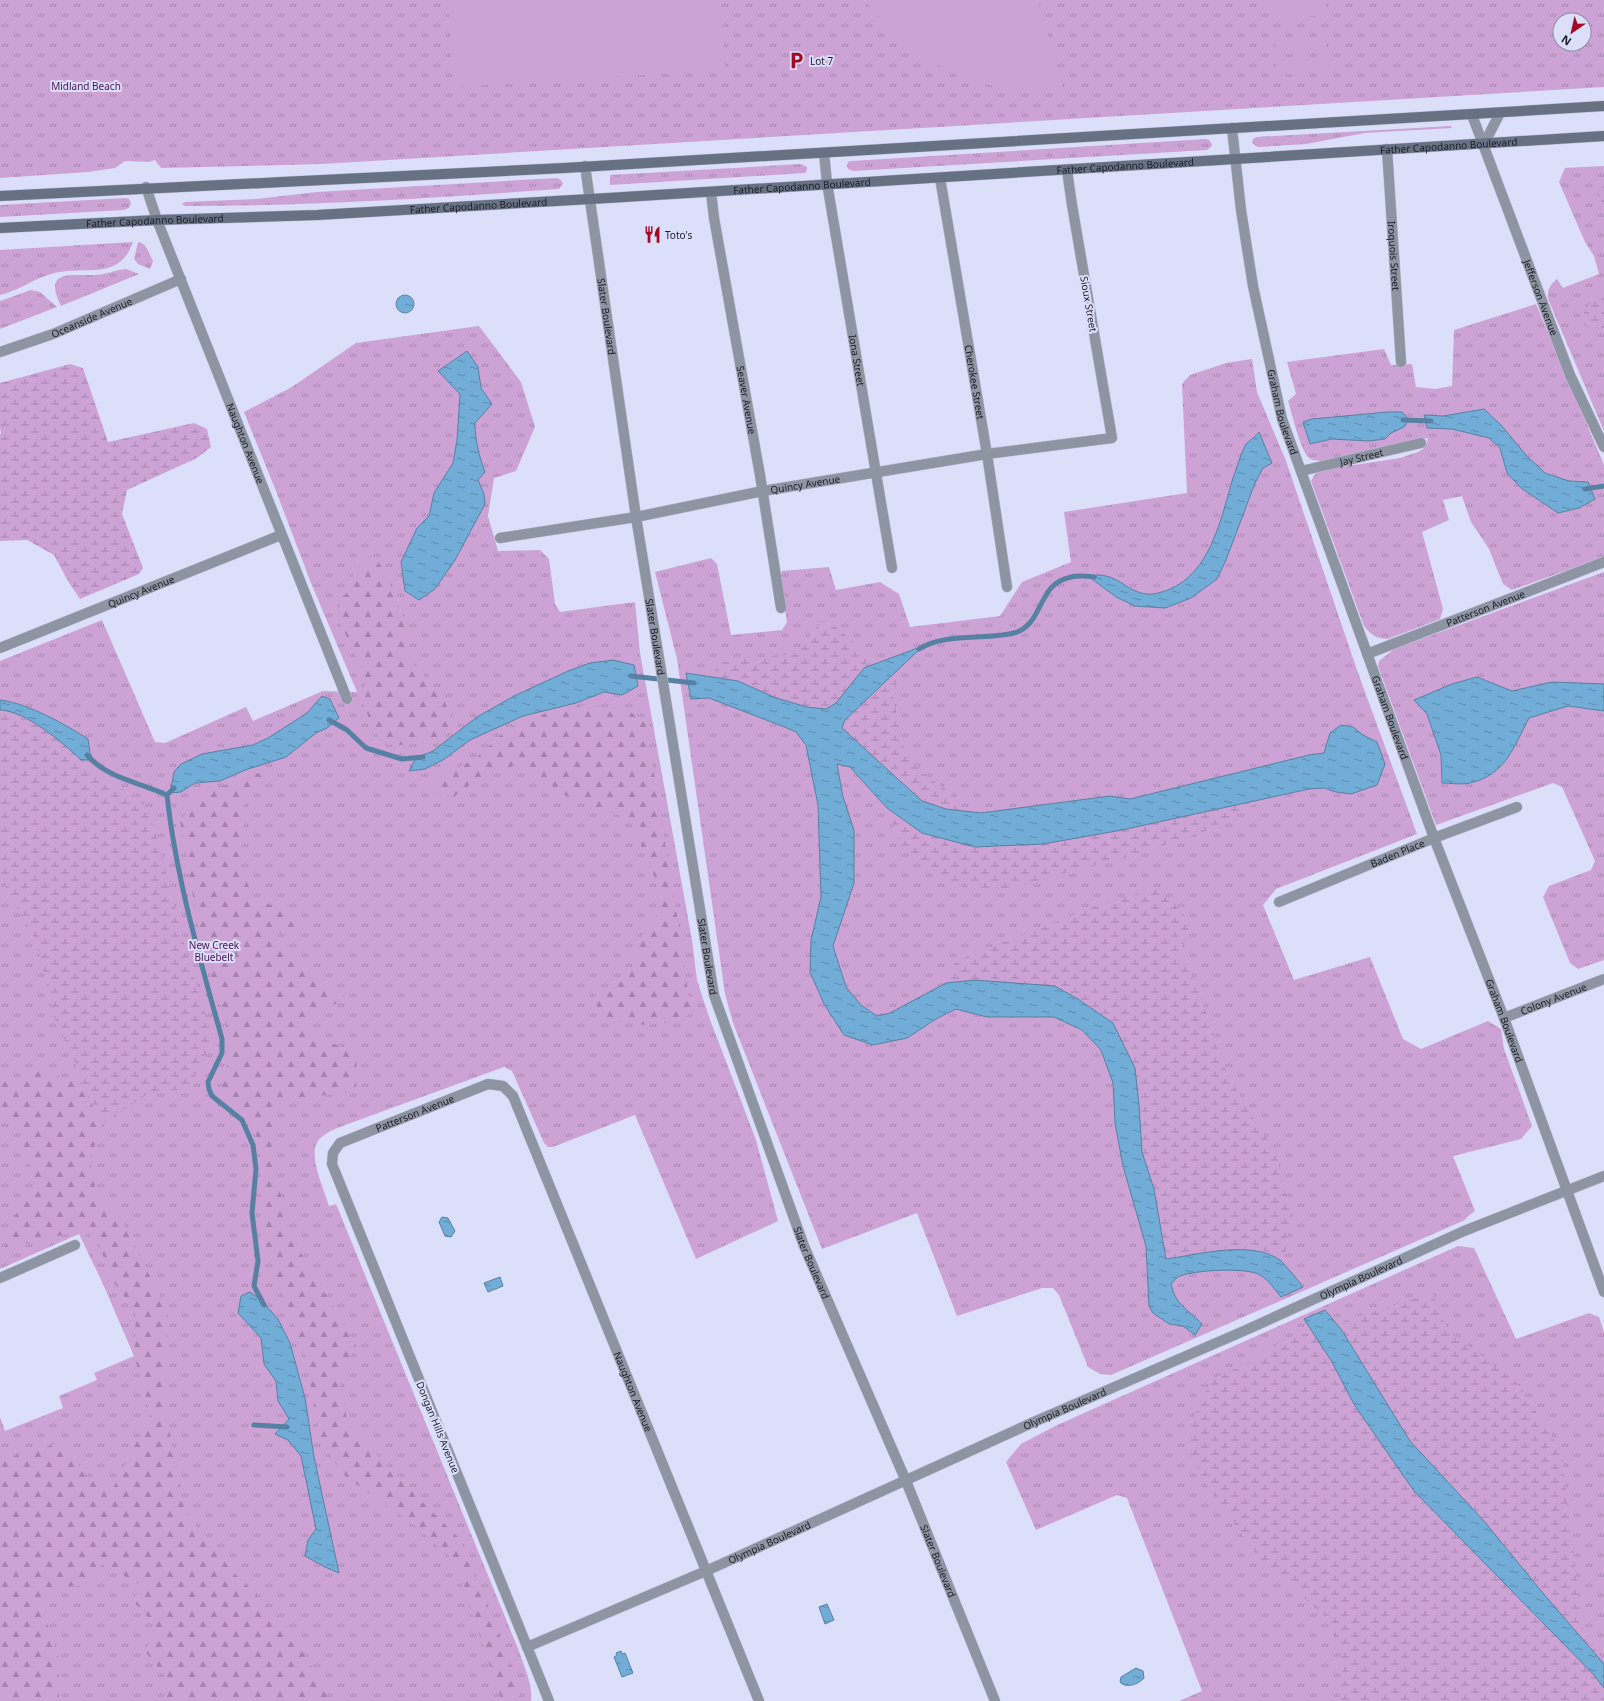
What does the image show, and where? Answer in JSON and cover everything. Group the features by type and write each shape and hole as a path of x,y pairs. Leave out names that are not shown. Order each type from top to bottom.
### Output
{"main road":[{"path":"0,196 146,187 254,184 824,153 1604,106"},
{"name":"Father Capodanno Boulevard","path":"0,228 317,214 589,199 1604,136"}],"street":[{"path":"1484,144 1500,113"},
{"name":"Jefferson Avenue","path":"1472,115 1570,376 1604,448"},
{"name":"Graham Boulevard","path":"1232,128 1241,210 1255,294 1282,419 1434,838 1504,1018 1604,1292"},
{"name":"Iroquois Street","path":"1387,149 1401,362"},
{"name":"Iona Street","path":"824,153 892,568"},
{"name":"Slater Boulevard","path":"585,166 636,517 714,995 804,1246 906,1481 995,1701"},
{"name":"Sioux Street","path":"1068,170 1072,205 1112,438"},
{"name":"Cherokee Street","path":"940,178 987,454 1007,588"},
{"name":"Naughton Avenue","path":"146,187 157,220 347,699"},
{"name":"Seaver Avenue","path":"711,192 714,218 763,491 781,608"},
{"name":"Oceanside Avenue","path":"0,352 54,334 181,279"},
{"name":"Quincy Avenue","path":"500,538 636,517 763,491 987,454 1112,438"},
{"name":"Jay Street","path":"1301,471 1421,444"},
{"name":"Quincy Avenue","path":"0,648 281,534"},
{"name":"Patterson Avenue","path":"1367,654 1604,562"},
{"name":"Baden Place","path":"1279,902 1434,838 1517,807"},
{"name":"Colony Avenue","path":"1504,1018 1604,979"},
{"name":"Patterson Avenue","path":"333,1153 340,1143 488,1084 503,1086"},
{"name":"Naughton Avenue","path":"503,1086 513,1096 759,1701"},
{"name":"Dongan Hills Avenue","path":"333,1153 332,1164 548,1701"},
{"name":"Olympia Boulevard","path":"527,1647 706,1571 1464,1231 1604,1176"},
{"path":"0,1278 74,1245"}],"green space":[{"name":"Midland Beach","path":"0,0 1604,0 1604,87 322,164 161,168 155,160 149,162 125,161 115,168 88,172 0,178"},
{"path":"448,0 721,0 725,70 453,87"},
{"path":"865,0 1038,0 1063,87 1010,87 989,85 968,80 918,53 895,34"},
{"path":"1270,0 1326,0 1327,15 1271,19"},
{"path":"1326,36 1327,51 1276,55 1274,40"},
{"path":"1327,56 1329,71 1277,75 1276,60"},
{"path":"1451,126 1452,128 1365,133 1306,144 1258,147 1252,143 1253,139 1256,137"},
{"path":"1206,139 1212,144 1207,150 853,171 848,169 847,166 848,162 851,161"},
{"path":"801,164 807,167 805,173 610,185 610,175"},
{"path":"1604,166 1604,431 1548,299 1548,293 1552,283 1557,279 1563,288 1599,274 1594,256 1585,242 1559,182 1565,168"},
{"path":"557,178 561,180 563,184 559,189 325,203 232,206 185,206 182,204 185,202 256,199 317,192"},
{"path":"1604,186 1604,217 1597,189"},
{"path":"129,199 131,203 129,208 124,210 0,217 0,205"},
{"path":"133,242 127,255 119,263 109,268 98,270 63,271 51,274 13,291 0,295 0,250"},
{"path":"138,242 144,244 153,261 150,269 138,264 134,259"},
{"path":"126,269 139,274 61,306 56,294 55,286 57,280 62,277 69,275 99,275"},
{"path":"1604,289 1604,332 1578,323 1594,296"},
{"path":"31,290 40,292 57,307 0,329 0,301"},
{"path":"1536,304 1604,465 1604,557 1512,590 1503,584 1489,549 1471,522 1462,496 1443,500 1449,520 1422,532 1443,609 1440,619 1388,639 1374,636 1364,626 1311,481 1315,474 1321,470 1400,458 1418,452 1424,448 1428,438 1324,461 1316,461 1309,458 1302,447 1288,401 1296,394 1287,362 1384,349 1391,365 1412,364 1416,387 1435,389 1452,386 1454,330"},
{"name":"New Creek Bluebelt","path":"479,326 521,382 535,427 516,471 494,478 488,516 498,551 540,550 549,559 555,604 560,612 635,602 640,653 692,940 697,980 709,1017 756,1140 778,1221 696,1259 635,1115 553,1147 548,1147 544,1143 512,1071 504,1067 337,1128 328,1133 317,1142 315,1158 316,1167 329,1206 336,1204 519,1651 531,1688 531,1701 0,1701 0,1417 5,1431 63,1408 59,1396 97,1380 94,1373 134,1356 103,1284 79,1234 0,1269 0,661 102,620 155,742 165,743 246,707 253,721 323,691 357,692 311,583 244,412 292,387 356,343"},
{"path":"1252,359 1257,392 1286,461 1357,670 1417,834 1276,889 1263,905 1294,980 1370,957 1403,1039 1421,1049 1488,1021 1501,1029 1504,1049 1532,1126 1521,1139 1453,1156 1475,1211 1465,1220 1111,1375 1100,1374 1088,1367 1059,1295 1053,1288 1042,1288 957,1316 917,1213 822,1249 733,1023 725,994 677,659 655,572 711,558 717,564 731,635 782,630 787,622 780,578 782,571 829,567 836,590 880,582 899,594 910,627 1000,616 1022,582 1071,562 1064,512 1187,493 1182,384 1190,375 1226,363"},
{"path":"70,364 83,368 108,442 194,423 207,429 211,447 197,458 127,490 122,514 143,568 139,574 80,599 54,555 27,540 0,541 0,383"},
{"path":"372,554 384,570 395,599 407,624 409,658 443,698 455,724 434,740 405,745 383,744 374,730 364,706 365,676 341,625 339,599 347,593 353,573"},
{"path":"1604,572 1604,960 1578,969 1570,963 1543,897 1549,886 1591,870 1595,861 1562,787 1553,783 1436,825 1378,666 1379,661 1394,649"},
{"path":"822,621 841,631 853,642 868,660 864,668 836,703 826,709 807,707 776,698 738,681 709,676 723,662 796,653"},
{"path":"898,670 893,698 904,747 925,775 955,796 964,811 946,809 922,801 841,728 845,720"},
{"path":"582,705 628,710 646,724 691,1013 678,1021 646,1025 609,1020 591,999 634,970 641,937 662,909 653,872 629,819 566,796 520,763 476,780 454,797 436,795 431,781 475,759 509,728 533,717"},
{"path":"0,710 7,711 24,718 41,728 67,746 103,779 144,802 156,835 186,950 212,1036 202,1066 187,1088 146,1095 102,1124 82,1086 74,1059 56,1022 35,939 0,877"},
{"path":"281,770 245,801 245,829 239,865 253,896 308,925 266,936 303,968 349,1000 311,1011 303,1030 357,1054 356,1091 272,1102 275,1168 288,1232 356,1345 339,1378 347,1420 394,1474 461,1540 503,1645 521,1701 503,1701 501,1698 454,1561 417,1527 345,1476 322,1444 304,1353 286,1307 266,1245 262,1146 248,1120 219,1093 227,1066 228,1033 197,920 180,821 198,798 245,776"},
{"path":"1263,799 1208,830 1126,858 1059,874 1010,889 972,887 937,876 912,858 899,841 887,808 922,833 1122,830"},
{"path":"1156,889 1182,910 1189,932 1177,955 1196,982 1224,1067 1249,1112 1275,1151 1290,1212 1285,1257 1246,1248 1223,1248 1166,1259 1154,1189 1142,1152 1139,1105 1113,1023 975,980 946,983 956,961 1106,902"},
{"path":"43,1070 82,1086 102,1124 90,1160 96,1192 120,1217 168,1312 166,1412 185,1512 231,1570 289,1628 324,1688 327,1701 164,1701 169,1681 144,1650 160,1630 131,1599 145,1587 102,1564 87,1585 53,1588 41,1605 58,1657 60,1701 0,1701 0,1462 64,1441 87,1478 113,1488 151,1414 134,1356 136,1313 110,1277 100,1246 85,1230 5,1248 15,1216 35,1188 33,1175 17,1124 0,1120 0,1083"},
{"path":"1458,1246 1474,1248 1516,1339 1589,1313 1599,1317 1604,1332 1604,1701 1179,1701 1202,1691 1127,1498 1117,1495 1036,1530 1006,1462 1021,1444 1055,1426"},
{"path":"1432,1293 1448,1331 1517,1382 1561,1451 1584,1637 1604,1660 1604,1701 1339,1701 1343,1666 1332,1623 1259,1558 1205,1482 1189,1453 1191,1424 1212,1379 1250,1362 1282,1341"}],"water":[{"path":"405,295 411,298 414,304 411,310 405,313 399,310 396,304 399,298"},
{"path":"467,351 478,367 481,388 492,404 475,423 478,448 485,472 478,480 484,494 485,504 455,560 435,589 419,600 405,591 401,562 417,528 429,516 434,493 453,463 457,440 460,394 438,371"},
{"path":"1484,409 1501,425 1526,455 1545,473 1569,481 1588,482 1595,499 1579,508 1558,513 1521,488 1507,473 1500,448 1489,438 1452,429 1427,428 1424,415 1443,416"},
{"path":"1402,412 1409,420 1404,427 1391,433 1385,439 1369,441 1332,439 1310,444 1303,422 1312,419"},
{"path":"1259,432 1272,463 1263,468 1255,483 1226,560 1217,579 1191,598 1165,608 1135,606 1116,597 1088,576 1101,575 1116,580 1141,593 1150,594 1168,590 1183,582 1195,571 1212,543 1242,452 1246,444"},
{"path":"923,646 845,720 842,728 922,801 946,809 981,813 1110,796 1130,799 1309,755 1324,753 1330,733 1341,725 1353,727 1363,735 1377,742 1385,764 1377,785 1351,794 1336,792 1324,788 1309,789 1122,830 1043,844 975,847 922,833 887,808 850,767 837,764 843,797 854,830 854,883 833,946 846,987 861,1005 877,1016 890,1013 946,983 975,980 1055,986 1078,999 1113,1023 1135,1068 1142,1152 1154,1189 1166,1259 1225,1250 1256,1251 1270,1254 1281,1261 1303,1287 1281,1297 1272,1285 1260,1275 1253,1272 1221,1270 1197,1272 1179,1277 1171,1284 1179,1302 1202,1324 1195,1335 1183,1326 1169,1324 1153,1313 1149,1306 1146,1246 1123,1166 1115,1123 1113,1083 1101,1050 1082,1030 1054,1017 987,1017 956,1009 936,1019 907,1038 873,1045 844,1035 824,1004 810,972 811,940 821,897 818,805 806,745 796,732 787,728 709,698 691,699 686,673 738,681 776,698 807,707 826,709 836,703 864,668"},
{"path":"613,660 634,665 638,686 622,695 604,692 576,703 523,716 470,740 443,760 425,769 409,771 416,758 433,751 477,717 514,696 568,671 590,663"},
{"path":"1477,677 1512,691 1552,682 1604,684 1604,711 1568,706 1529,718 1507,758 1501,766 1492,773 1482,779 1470,783 1442,783 1441,755 1427,714 1414,700 1452,684"},
{"path":"322,696 330,699 339,718 327,728 316,733 286,757 245,770 220,781 195,783 181,792 170,793 174,772 181,764 202,754 253,745 268,738 307,713"},
{"path":"0,700 22,705 34,710 88,739 91,760 81,760 54,737 32,722 21,716 0,710"},
{"path":"442,1217 448,1218 455,1231 451,1237 445,1236 439,1222"},
{"path":"500,1277 503,1286 488,1292 484,1283"},
{"path":"250,1292 261,1300 278,1319 290,1343 305,1398 314,1457 339,1573 305,1556 308,1540 316,1529 301,1456 288,1440 275,1434 289,1419 278,1401 276,1381 264,1364 261,1338 238,1313 241,1296"},
{"path":"1325,1310 1341,1329 1410,1441 1484,1521 1542,1592 1604,1664 1604,1688 1593,1674 1414,1491 1355,1406 1332,1362 1304,1319"},
{"path":"827,1604 834,1620 825,1624 819,1607"},
{"path":"621,1651 622,1654 625,1653 633,1673 622,1677 614,1657 617,1655 616,1653"},
{"path":"1136,1668 1143,1671 1144,1678 1142,1680 1132,1685 1126,1685 1120,1682 1121,1677"}],"waterway":[{"path":"1403,420 1431,421"},
{"path":"1585,489 1604,486"},
{"path":"919,649 928,644 949,639 1015,633 1031,622 1049,590 1054,585 1066,578 1079,576 1094,577"},
{"path":"631,676 694,683"},
{"path":"329,720 347,730 366,748 402,759 423,757"},
{"path":"87,755 104,770 167,795"},
{"path":"174,788 167,795 176,857 205,979 222,1039 222,1053 208,1082 209,1089 212,1096 242,1120 253,1145 256,1169 252,1213 258,1261 254,1286 264,1305"},
{"path":"254,1425 287,1427"}],"place":[{"name":"Lot 7","path":"797,61"},
{"name":"Toto's","path":"652,235"}]}
